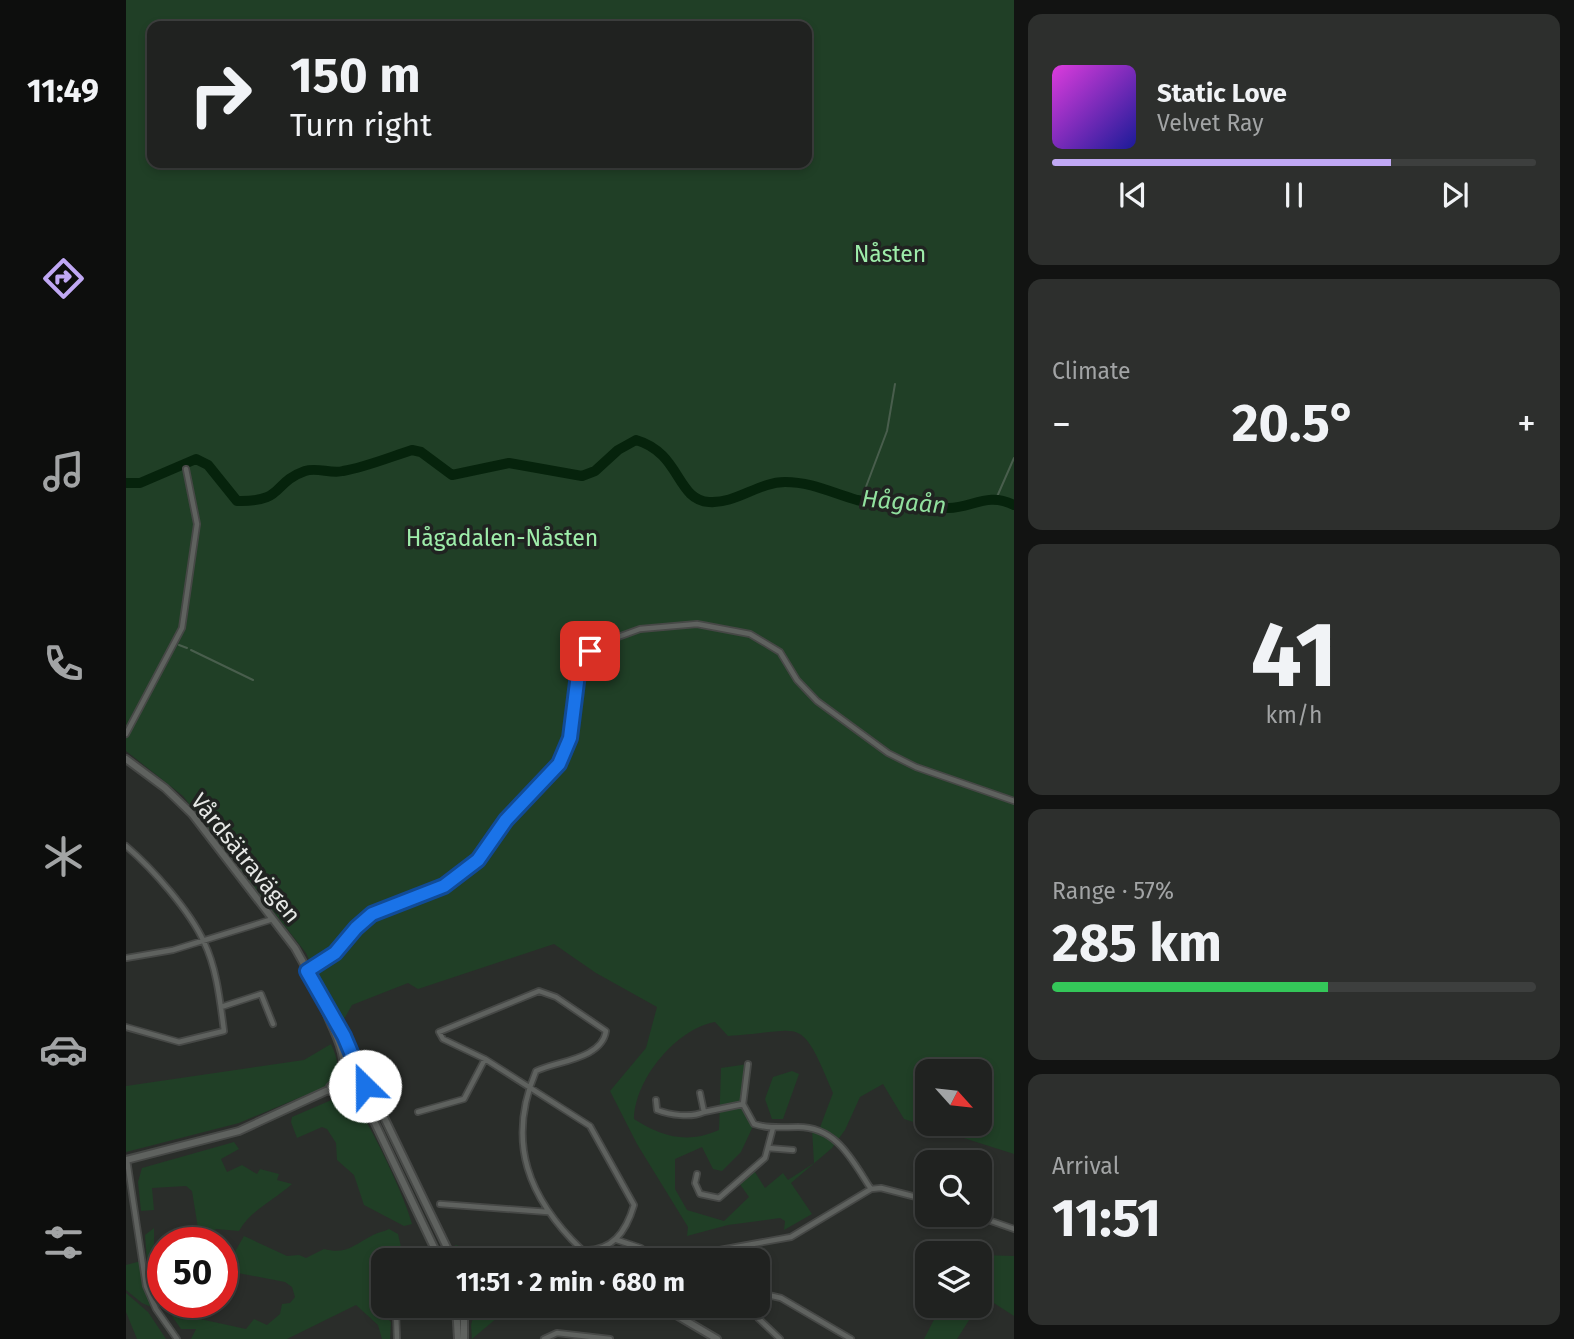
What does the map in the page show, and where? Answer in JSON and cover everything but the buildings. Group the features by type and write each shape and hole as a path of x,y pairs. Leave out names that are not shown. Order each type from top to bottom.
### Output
{"street":[{"path":"126,734 182,628 197,524 186,470"},
{"path":"307,971 335,953 372,914 444,886 478,860 506,820 559,764 570,738 578,674 584,660 596,645 640,629 697,624 750,634 780,652 797,680 817,701 888,753 916,767 1014,801"},
{"name":"Vårdsätravägen","path":"126,759 165,788 192,814 295,948 359,1066"},
{"path":"126,846 178,904 204,941 221,1007 224,1031 179,1042 126,1027"},
{"path":"126,859 132,851"},
{"path":"126,958 204,941 272,919"},
{"path":"580,1248 549,1212 530,1175 522,1138 523,1111 529,1088 537,1071 584,1055 606,1035 598,1024 539,992 439,1032 443,1039 485,1059 529,1088 590,1125 634,1205 628,1223 617,1240 602,1248"},
{"path":"221,1007 261,994 273,1024"},
{"name":"Vårdsätravägen","path":"320,995 345,1063 342,1072"},
{"path":"418,1112 464,1099 485,1059"},
{"path":"748,1064 743,1104 754,1124 773,1128 819,1130 837,1139 871,1189"},
{"path":"326,1091 351,1065 359,1066 365,1078 365,1086 380,1109 447,1248"},
{"path":"342,1072 350,1088 365,1102 434,1248"},
{"path":"177,1339 156,1309 146,1286 126,1160 239,1132 326,1091 362,1084 365,1078"},
{"path":"700,1093 704,1112"},
{"path":"656,1100 657,1110 661,1112 690,1117 743,1104"},
{"path":"696,1174 695,1183 700,1194 719,1198 760,1163 768,1148 773,1128"},
{"path":"768,1148 793,1150"},
{"path":"730,1248 794,1236 871,1189 881,1188 915,1197"},
{"path":"440,1204 549,1212"},
{"path":"992,1221 1014,1229"},
{"path":"617,1240 641,1248"},
{"path":"780,1339 758,1318 760,1300 774,1295 851,1339"},
{"path":"396,1318 397,1339"},
{"path":"457,1318 458,1339"},
{"path":"464,1318 464,1339"},
{"path":"681,1318 717,1339"},
{"path":"544,1339 557,1333 609,1338"}],"green space":[{"name":"Hågadalen-Nåsten","path":"126,0 1014,0 1014,1154 957,1136 992,1136 992,1059 915,1059 915,1122 904,1119 883,1084 860,1097 845,1130 832,1148 791,1183 812,1214 784,1230 785,1221 780,1218 728,1225 687,1236 688,1227 637,1144 610,1091 646,1048 657,1007 596,973 554,944 418,989 408,983 352,1005 343,1021 337,1012 334,1013 306,953 183,796 126,751","holes":["715,1022 728,1036 796,1032 805,1038 813,1049 833,1093 819,1130 812,1129 814,1163 788,1180 783,1173 765,1188 753,1169 737,1180 749,1197 724,1221 687,1210 675,1189 675,1159 702,1147 713,1169 722,1171 741,1152 754,1124 743,1104 748,1064 721,1068 719,1130 696,1137 675,1136 655,1130 634,1119 642,1088 660,1058 672,1045 686,1034"]},
{"path":"331,1044 336,1056 337,1071 327,1086 239,1123 126,1152 126,1086 304,1060"},
{"path":"792,1071 799,1074 783,1119 772,1119 765,1099 773,1077"},
{"path":"336,1098 354,1106 368,1124 412,1224 404,1226 364,1205 354,1175 337,1160 336,1143 327,1129 322,1127 297,1138 291,1122 292,1117"},
{"path":"234,1142 239,1149 221,1159 227,1172 242,1165 257,1174 260,1169 279,1174 277,1180 292,1184 256,1211 239,1231 238,1227 198,1227 192,1191 186,1186 152,1188 154,1210 141,1211 138,1182 142,1168"},
{"path":"389,1229 398,1234 401,1248 371,1248 371,1318 388,1318 391,1322 390,1339 382,1339 378,1325 356,1305 287,1339 191,1339 196,1329 181,1329 173,1318 195,1318 246,1329 254,1319 267,1325 280,1314 282,1304 290,1303 295,1297 292,1287 285,1282 238,1273 238,1246 244,1236 287,1256 299,1255 306,1258 324,1249 338,1251 350,1248"},
{"path":"992,1255 1014,1256 1014,1316 992,1302"},
{"path":"141,1261 147,1280 147,1305 126,1290 126,1265"},
{"path":"126,1293 147,1311 147,1318 152,1318 166,1339 137,1339 126,1312"},
{"path":"473,1318 497,1318 472,1339"},
{"path":"935,1318 970,1318 957,1339 924,1339"}],"waterway":[{"path":"861,500 887,431 895,384"},
{"name":"Hågaån","path":"126,483 140,483 196,459 208,465 237,501 253,500 271,495 294,476 305,471 343,471 412,450 421,452 452,475 509,463 582,476 595,471 618,450 636,440 651,446 662,455 690,493 709,502 728,500 766,485 795,482 865,501 918,501 947,508 987,500 1004,501 1014,505"},
{"path":"996,499 1014,458"},
{"path":"179,645 187,648"},
{"path":"191,650 253,680"}],"route":[{"path":"365,1086 363,1070 355,1062 344,1036 307,971 335,953 372,914 444,886 478,860 506,820 531,792 556,770 566,752 578,674 590,651"}],"park label":[{"name":"Nåsten","path":"890,254"}]}
